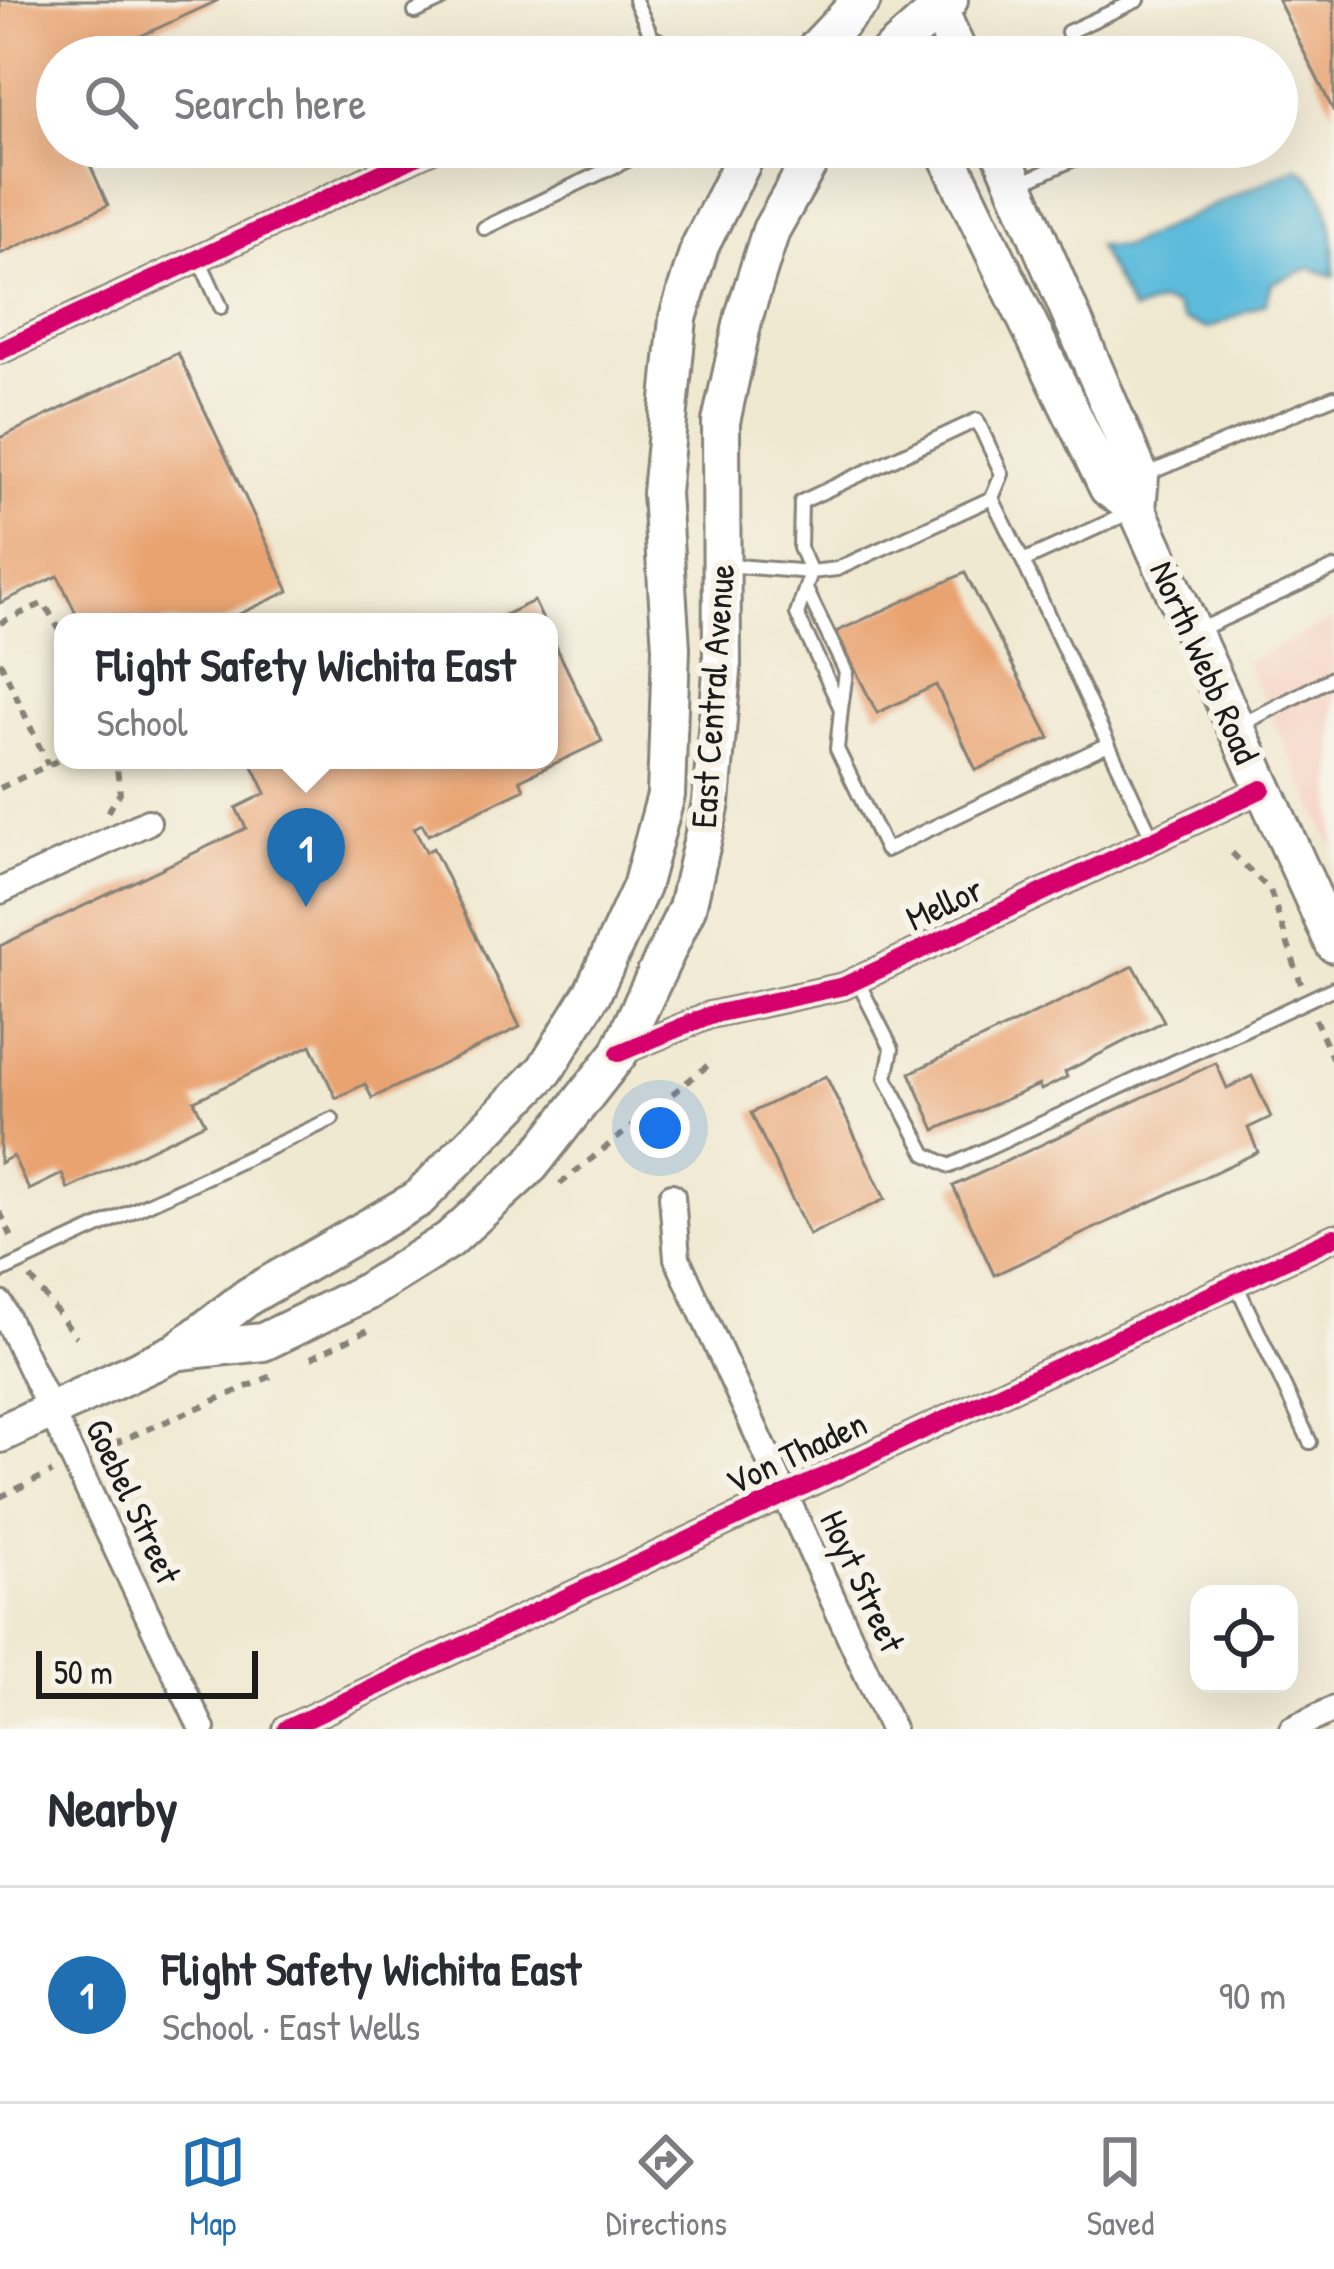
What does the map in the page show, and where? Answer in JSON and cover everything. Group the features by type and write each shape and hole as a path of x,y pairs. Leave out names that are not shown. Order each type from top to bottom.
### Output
{"main road":[{"path":"828,36 862,0"},
{"path":"873,0 887,36"},
{"path":"910,36 941,3 953,36"},
{"name":"East Central Avenue","path":"0,1434 176,1352 250,1296 418,1199 544,1070 593,992 641,887 666,795 671,648 661,493 678,318 700,246 739,168"},
{"name":"East Central Avenue","path":"176,1352 262,1342 366,1292 449,1240 530,1165 631,1047 688,908 711,803 723,565 721,422 744,316 771,230 806,168"},
{"name":"North Webb Road","path":"953,168 1108,488 1139,493"},
{"name":"North Webb Road","path":"1008,168 1139,493 1190,634 1334,944"}],"street":[{"path":"0,351 392,168"},
{"name":"Mellor","path":"631,1047 710,1015 857,980 1262,789"},
{"path":"0,891 148,822"},
{"name":"Hoyt Street","path":"672,1196 676,1258 892,1729"},
{"name":"Von Thaden","path":"286,1729 1334,1237"},
{"name":"Goebel Street","path":"0,1304 202,1729"},
{"path":"1292,1729 1334,1709"}],"lane":[{"path":"415,12 441,0"},
{"path":"634,0 651,36"},
{"path":"1070,36 1068,32 1138,0"},
{"path":"484,228 611,168"},
{"path":"1016,186 1055,168"},
{"path":"199,258 221,307"},
{"path":"1023,561 1139,493 1334,397"},
{"path":"723,565 812,572 837,569 992,498 1002,475 977,420 800,502 800,548 812,572 797,614 841,709 837,749 886,850 1108,745"},
{"path":"992,498 1154,840"},
{"path":"1190,634 1334,568"},
{"path":"1234,729 1334,677"},
{"path":"857,980 892,1049 886,1078 926,1154 950,1166 1334,988"},
{"path":"0,1272 332,1119"},
{"path":"1236,1284 1310,1442"}],"path":[{"path":"0,623 44,603 54,620"},
{"path":"0,661 48,765"},
{"path":"0,788 54,762"},
{"path":"1232,853 1270,890 1307,1000 1334,1062"}],"shaded area":[{"path":"1334,620 1334,848 1245,661"}],"water":[{"path":"1298,168 1325,201 1334,276 1310,268 1272,283 1266,303 1208,329 1183,320 1175,306 1160,302 1132,312 1097,246 1123,247"}],"building":[{"path":"0,0 219,0 141,36 36,36 36,168 91,168 108,205 0,254"},
{"path":"1278,0 1334,0 1334,112 1298,36"},
{"path":"178,353 289,591 241,613 76,613 58,576 0,603 0,438"},
{"path":"965,573 1050,738 976,770 936,685 877,713 836,632"},
{"path":"534,601 540,613 509,613"},
{"path":"558,651 602,741 558,762"},
{"path":"254,769 543,769 520,780 524,789 428,835 422,824 414,828 426,852 433,848 520,1027 372,1098 365,1084 336,1098 311,1045 194,1101 205,1123 68,1189 62,1174 29,1190 13,1156 0,1163 0,946 246,828 236,808 266,793"},
{"path":"1134,966 1164,1021 1065,1072 1067,1077 1041,1090 1039,1085 935,1130 910,1073"},
{"path":"1216,1063 1227,1088 1252,1076 1271,1117 1248,1128 1258,1152 994,1275 953,1186"},
{"path":"826,1076 885,1199 809,1235 751,1113"}],"cycle path":[{"path":"0,351 392,168"},
{"path":"619,1053 710,1015 844,986 1262,789"},
{"path":"286,1729 1334,1237"}],"place":[{"name":"Flight Safety Wichita East","path":"306,907"}]}
